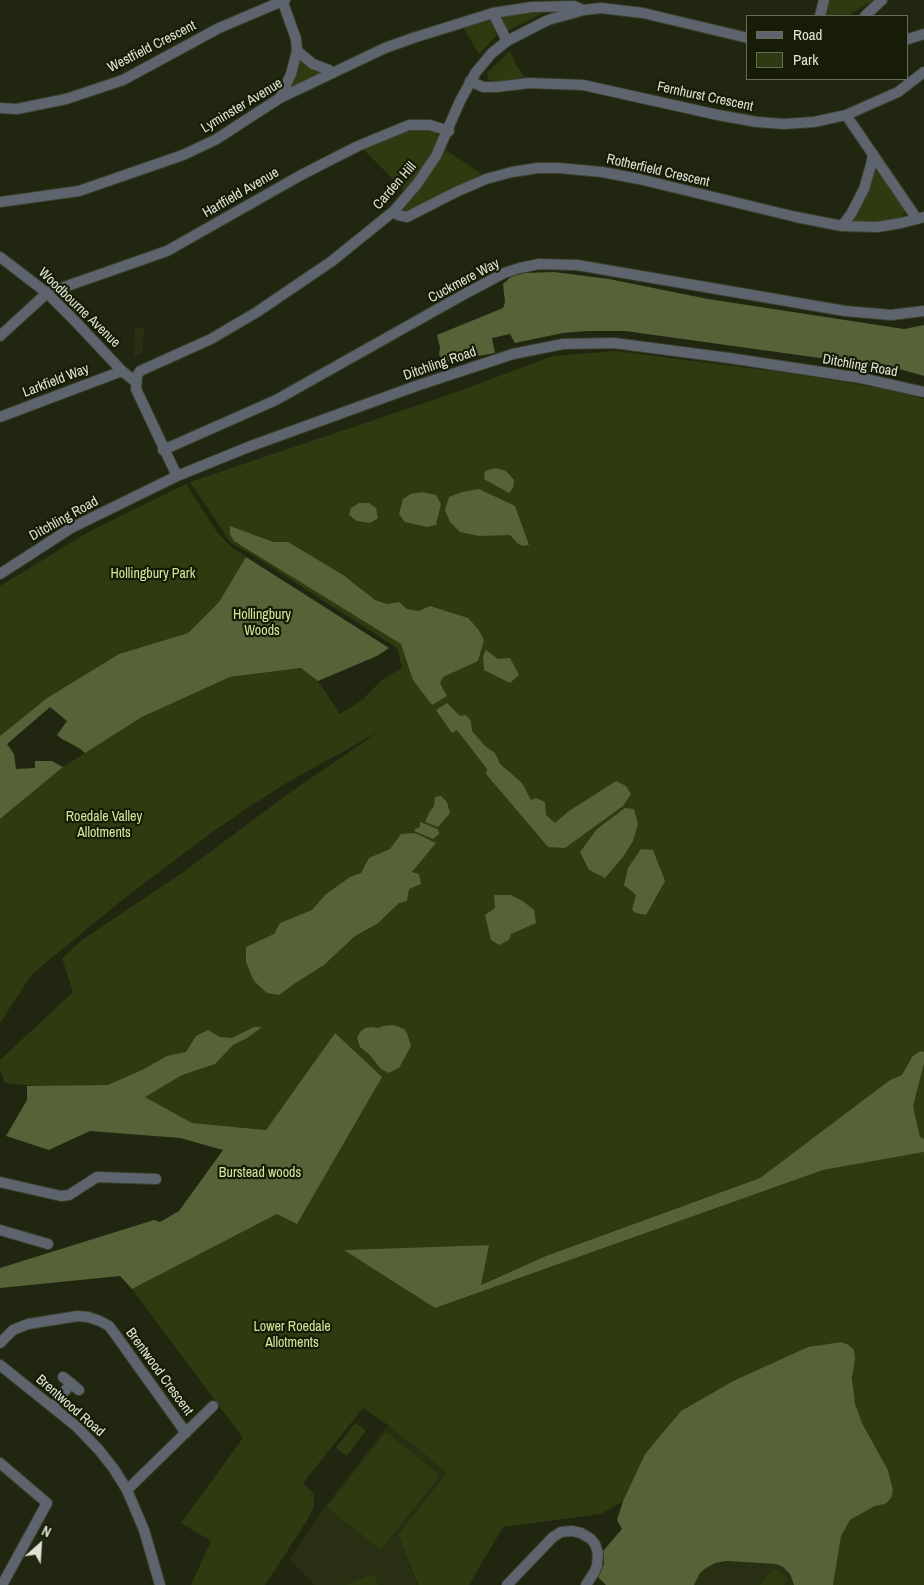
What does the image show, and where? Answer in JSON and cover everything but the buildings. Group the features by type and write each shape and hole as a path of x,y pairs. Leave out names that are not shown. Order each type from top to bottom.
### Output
{"street":[{"path":"280,98 291,74 297,51 296,39 283,0"},
{"name":"Westfield Crescent","path":"0,108 17,109 66,99 123,80 219,28 283,0"},
{"path":"820,15 824,0"},
{"path":"866,15 882,0"},
{"name":"Lyminster Avenue","path":"0,202 79,191 183,155 214,140 280,98 385,48 493,13 532,7 574,6 584,10"},
{"name":"Carden Hill","path":"136,382 138,373 143,368 211,339 280,298 340,255 394,211 408,197 436,156 449,131 470,81 492,53 507,41 548,20 584,10 610,9 643,13 746,38"},
{"path":"493,13 507,41"},
{"path":"909,39 924,34"},
{"path":"297,51 313,64 329,70 331,73"},
{"name":"Fernhurst Crescent","path":"470,81 483,87 529,83 583,85 757,122 784,124 814,122 846,115 898,92 924,72"},
{"path":"846,115 920,218"},
{"name":"Hartfield Avenue","path":"47,294 166,251 303,174 399,128 430,125 449,131"},
{"path":"842,226 864,189 872,165 873,154"},
{"name":"Rotherfield Crescent","path":"394,211 398,215 407,217 486,179 521,171 559,168 602,172 842,226 877,227 920,218"},
{"name":"Woodbourne Avenue","path":"0,257 47,294 122,371 136,382"},
{"name":"Cuckmere Way","path":"163,450 276,400 498,276 539,264 577,265 844,311 891,315 924,311"},
{"path":"0,336 47,294"},
{"name":"Ditchling Road","path":"0,574 71,528 176,476 251,446 416,386 513,354 563,344 614,343 729,358 861,378 924,392"},
{"name":"Larkfield Way","path":"0,417 122,371"},
{"path":"136,382 136,389 176,476"},
{"path":"0,1182 61,1196 69,1195 98,1177 156,1180"},
{"path":"0,1230 48,1244"},
{"name":"Brentwood Crescent","path":"0,1343 10,1332 28,1324 78,1316 100,1321 109,1326 186,1433"},
{"name":"Brentwood Road","path":"0,1365 76,1426 99,1450 127,1490 144,1530 160,1585"},
{"path":"53,1407 71,1383"},
{"path":"127,1490 213,1406"},
{"path":"0,1463 46,1503 2,1585"},
{"path":"507,1585 553,1537 561,1532 572,1531 591,1539 598,1553 598,1565 586,1585"}],"shaded area":[{"path":"135,328 144,328 143,353 134,357"},
{"path":"388,1425 447,1472 398,1535 417,1585 315,1585 290,1560 322,1510"},
{"path":"726,1561 776,1564 783,1567 790,1574 794,1585 694,1585 700,1573 706,1568 715,1563"}],"green space":[{"path":"829,0 874,0 849,15 825,15"},
{"path":"550,9 507,31 499,15"},
{"path":"490,20 497,35 479,54 463,27"},
{"path":"510,51 525,78 493,82 488,79 487,73"},
{"path":"302,59 320,71 320,75 292,89 289,85 299,61"},
{"path":"416,128 436,131 439,138 426,164 405,191 362,148 402,131"},
{"path":"446,150 482,174 404,212 404,209"},
{"path":"874,172 880,172 905,210 904,214 902,218 881,222 853,221"},
{"path":"554,272 609,279 708,299 904,329 924,325 924,376 899,369 625,331 563,333 515,343 510,334 492,338 495,353 445,362 439,355 440,347 437,335 503,308 505,302 503,284 511,277 525,273"},
{"path":"616,351 801,375 893,390 924,399 924,1139 920,1138 913,1106 890,1080 760,1178 546,1256 480,1285 488,1245 345,1250 435,1308 823,1170 924,1152 924,1585 833,1585 841,1535 850,1520 875,1506 885,1504 893,1490 888,1470 863,1425 855,1404 853,1370 847,1344 841,1342 808,1347 733,1381 681,1411 645,1454 623,1501 601,1514 503,1527 469,1585 418,1585 398,1535 447,1472 388,1425 363,1408 303,1483 314,1494 314,1507 265,1585 191,1585 211,1541 181,1523 243,1438 132,1289 277,1214 335,1033 266,1130 192,1123 145,1097 5,1083 0,1069 0,1060 73,992 62,958 82,940 186,870 285,796 380,731 290,781 250,806 121,901 32,974 0,1023 0,819 63,767 142,717 230,677 302,668 318,681 340,714 364,699 368,703 364,698 382,680 402,668 397,648 231,543 190,482 448,395 553,356"},
{"path":"496,468 506,471 514,480 513,488 509,493 484,479 485,471"},
{"name":"Hollingbury Park","path":"186,484 217,532 230,546 246,557 219,602 188,633 119,654 47,698 0,736 0,586 92,530"},
{"path":"479,489 515,506 529,545 523,546 517,543 510,535 479,536 460,532 450,522 445,510 449,497"},
{"path":"422,492 436,495 441,504 436,525 427,527 405,522 399,514 403,499 411,494"},
{"path":"359,503 369,503 376,508 378,518 370,523 357,521 349,515 351,508"},
{"path":"230,526 273,542 288,542 343,575 375,600 387,604 399,602 407,609 419,611 430,606 468,618 478,629 484,640 478,661 443,677 440,683 447,696 432,705 413,680 401,644 234,541 230,534"},
{"name":"Hollingbury Woods","path":"246,557 389,648 377,656 318,681 301,668 230,677 142,717 85,753 57,735 67,721 50,707 7,744 14,754 16,769 35,768 35,761 52,761 63,767 0,819 0,736 47,698 119,654 188,633 219,602"},
{"path":"486,650 498,659 510,658 519,675 510,683 484,670 483,656"},
{"path":"447,703 460,716 466,715 471,721 472,731 485,746 495,753 500,764 522,783 531,800 536,798 545,802 546,815 555,823 569,811 616,781 626,786 631,794 623,806 565,848 548,847 486,774 487,769 457,730 452,733 436,710"},
{"path":"441,796 447,802 450,813 438,827 425,822 434,806 435,797"},
{"path":"625,808 634,809 638,824 633,841 623,857 605,878 589,870 580,852 597,829"},
{"path":"420,822 438,829 439,834 433,839 414,831 420,827"},
{"path":"415,833 436,843 412,872 419,874 421,884 409,889 407,901 399,903 377,924 355,936 324,965 279,995 267,993 254,981 246,962 246,947 274,934 280,923 312,910 325,895 350,877 361,873 369,858 390,849 401,834"},
{"path":"641,849 653,850 665,881 646,915 632,910 636,895 624,885 628,868"},
{"path":"494,895 511,895 524,902 534,910 536,923 511,934 509,940 499,945 491,940 485,915 495,908"},
{"path":"394,1025 404,1029 411,1046 399,1068 389,1073 381,1069 369,1054 360,1047 357,1038 365,1028"},
{"name":"Burstead woods","path":"254,1027 262,1027 233,1045 215,1064 182,1075 145,1097 192,1123 266,1130 335,1033 382,1077 297,1224 277,1214 132,1289 120,1276 0,1288 0,1268 154,1220 160,1222 179,1211 223,1150 180,1138 90,1131 49,1150 6,1136 27,1100 27,1086 108,1085 142,1070 167,1056 186,1052 196,1036 208,1030 220,1037 232,1038"},
{"path":"920,1051 924,1052 924,1063 913,1106 920,1137 924,1139 924,1152 823,1170 435,1308 344,1250 489,1245 481,1285 546,1256 760,1178 890,1080 902,1075 912,1057"},
{"path":"841,1342 854,1350 855,1358 852,1378 855,1404 863,1425 888,1470 893,1490 891,1498 885,1504 875,1506 850,1520 841,1536 833,1585 794,1585 790,1574 783,1567 776,1564 726,1561 715,1563 706,1568 700,1573 694,1585 606,1585 597,1576 604,1564 603,1551 622,1529 617,1520 623,1501 645,1454 681,1411 733,1381 808,1347"},
{"path":"355,1423 366,1430 347,1456 336,1448"},
{"path":"386,1432 440,1475 381,1550 327,1507"},
{"path":"774,1568 788,1579 784,1585 760,1585"},
{"path":"374,1574 378,1585 346,1585 353,1582"}],"park label":[{"name":"Roedale Valley Allotments","path":"104,826"},
{"name":"Lower Roedale Allotments","path":"292,1335"}]}
